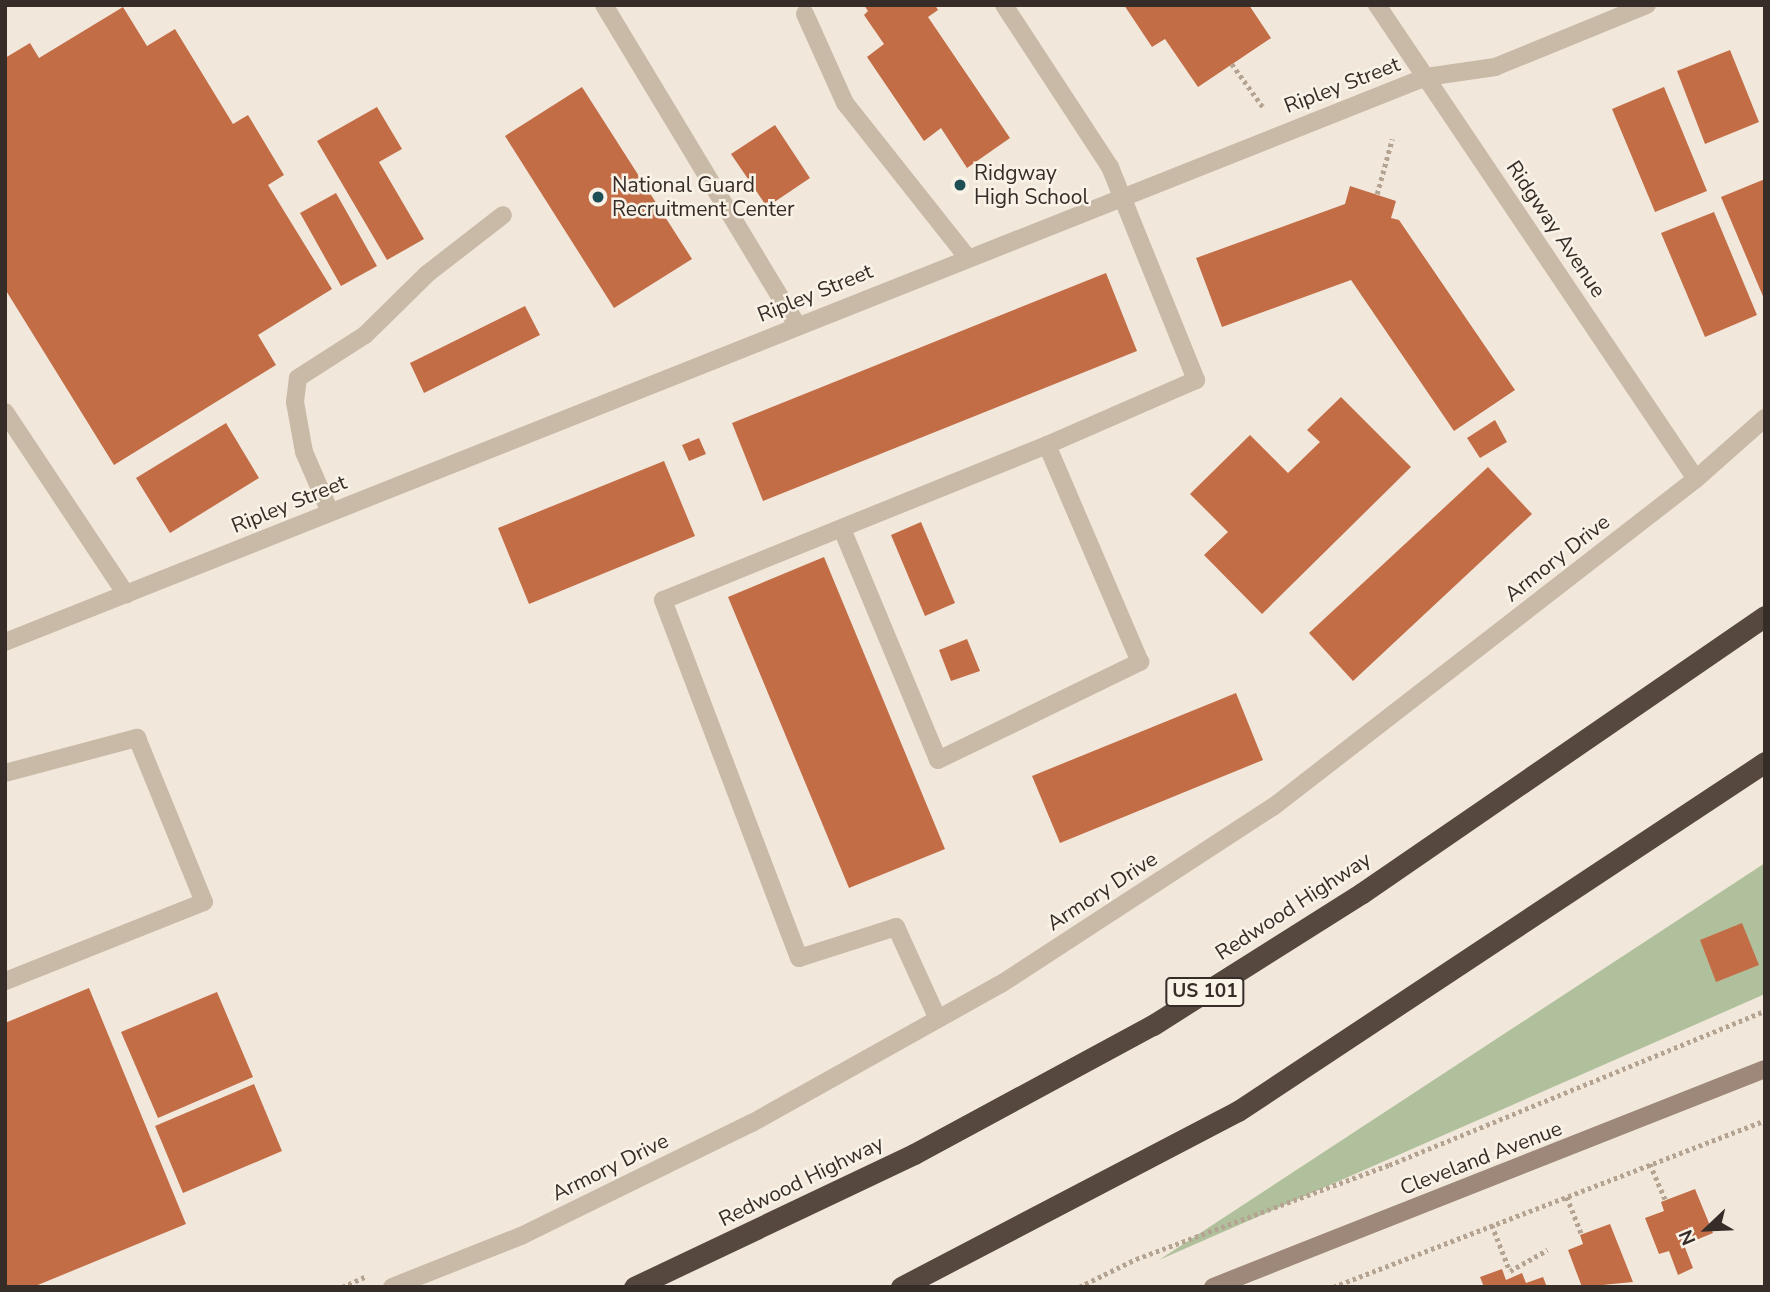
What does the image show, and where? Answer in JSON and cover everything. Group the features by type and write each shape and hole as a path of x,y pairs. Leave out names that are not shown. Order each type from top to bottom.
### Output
{"highway":[{"name":"Redwood Highway","path":"634,1287 914,1154 1153,1024 1362,892 1741,637 1765,614"},
{"path":"901,1287 1238,1111 1765,762"}],"street":[{"path":"604,5 797,325"},
{"path":"938,1019 895,927 799,958 663,600 1047,445 1196,380 1124,194 1004,5"},
{"name":"Ridgway Avenue","path":"1377,5 1696,479"},
{"name":"Ripley Street","path":"5,642 1124,194 1426,76 1495,67 1647,5"},
{"path":"805,14 845,103 967,257"},
{"path":"330,512 304,452 295,402 298,378 365,335 427,274 503,215"},
{"path":"5,412 126,594"},
{"name":"Armory Drive","path":"392,1287 521,1236 752,1123 938,1019 1273,807 1696,479 1765,418"},
{"path":"842,529 938,760 1140,662 1047,445"},
{"path":"5,773 137,738 204,902 5,981"},
{"name":"Cleveland Avenue","path":"1213,1287 1765,1069"}],"path":[{"path":"1232,64 1263,107"},
{"path":"1377,194 1392,139"},
{"path":"1079,1287 1136,1259 1389,1166 1765,1011"},
{"path":"1333,1287 1765,1120"},
{"path":"1650,1164 1666,1201"},
{"path":"1567,1197 1582,1235"},
{"path":"1492,1225 1510,1271 1547,1250"},
{"path":"342,1287 380,1271"}],"green space":[{"path":"1765,863 1765,994 1159,1260"}],"building":[{"path":"864,5 935,5 938,10 928,17 1010,138 967,168 941,128 924,141 867,57 884,44 864,15 868,11"},
{"path":"1124,5 1249,5 1271,38 1198,87 1165,39 1152,47"},
{"path":"123,7 147,46 175,29 233,124 248,115 284,175 268,185 332,289 258,335 276,365 114,465 5,289 5,58 30,43 39,58"},
{"path":"1730,50 1759,122 1705,144 1677,71"},
{"name":"National Guard Recruitment Center","path":"582,87 692,259 614,308 505,136"},
{"path":"1664,87 1707,191 1655,212 1612,109"},
{"path":"377,107 402,149 379,162 424,239 387,260 317,141"},
{"path":"775,125 810,178 767,207 731,154"},
{"path":"1765,179 1765,301 1721,197"},
{"path":"1350,186 1396,201 1391,218 1399,220 1515,390 1454,431 1351,280 1222,327 1196,258 1345,204"},
{"path":"336,193 377,266 341,286 300,213"},
{"path":"1714,212 1757,315 1705,337 1661,233"},
{"path":"1106,273 1137,351 763,501 732,423"},
{"path":"525,306 540,335 424,393 410,363"},
{"path":"1341,397 1411,467 1262,614 1204,555 1228,532 1190,494 1250,435 1288,473 1320,442 1307,430"},
{"path":"1495,420 1507,442 1480,458 1467,438"},
{"path":"226,423 259,478 170,533 136,478"},
{"path":"699,438 706,454 689,461 682,445"},
{"path":"664,461 695,536 529,604 498,528"},
{"path":"1488,467 1532,514 1353,681 1309,633"},
{"path":"921,522 955,603 925,616 891,535"},
{"path":"824,557 945,849 849,888 728,597"},
{"path":"967,639 980,671 951,681 939,650"},
{"path":"1236,693 1263,760 1060,843 1032,776"},
{"path":"1742,923 1759,965 1716,982 1700,940"},
{"path":"89,988 186,1224 33,1287 7,1287 5,1023"},
{"path":"217,992 253,1077 158,1118 121,1032"},
{"path":"254,1084 282,1151 183,1193 155,1126"},
{"path":"1695,1189 1713,1233 1684,1245 1693,1268 1678,1275 1669,1251 1659,1254 1645,1218 1664,1211 1661,1202"},
{"path":"1610,1224 1633,1282 1582,1287 1568,1250 1583,1244 1580,1235"},
{"path":"1502,1269 1506,1280 1522,1273 1526,1283 1543,1277 1547,1287 1484,1287 1480,1277"}],"place":[{"name":"Ridgway High School","path":"960,185"},
{"name":"National Guard Recruitment Center","path":"598,197"}]}
